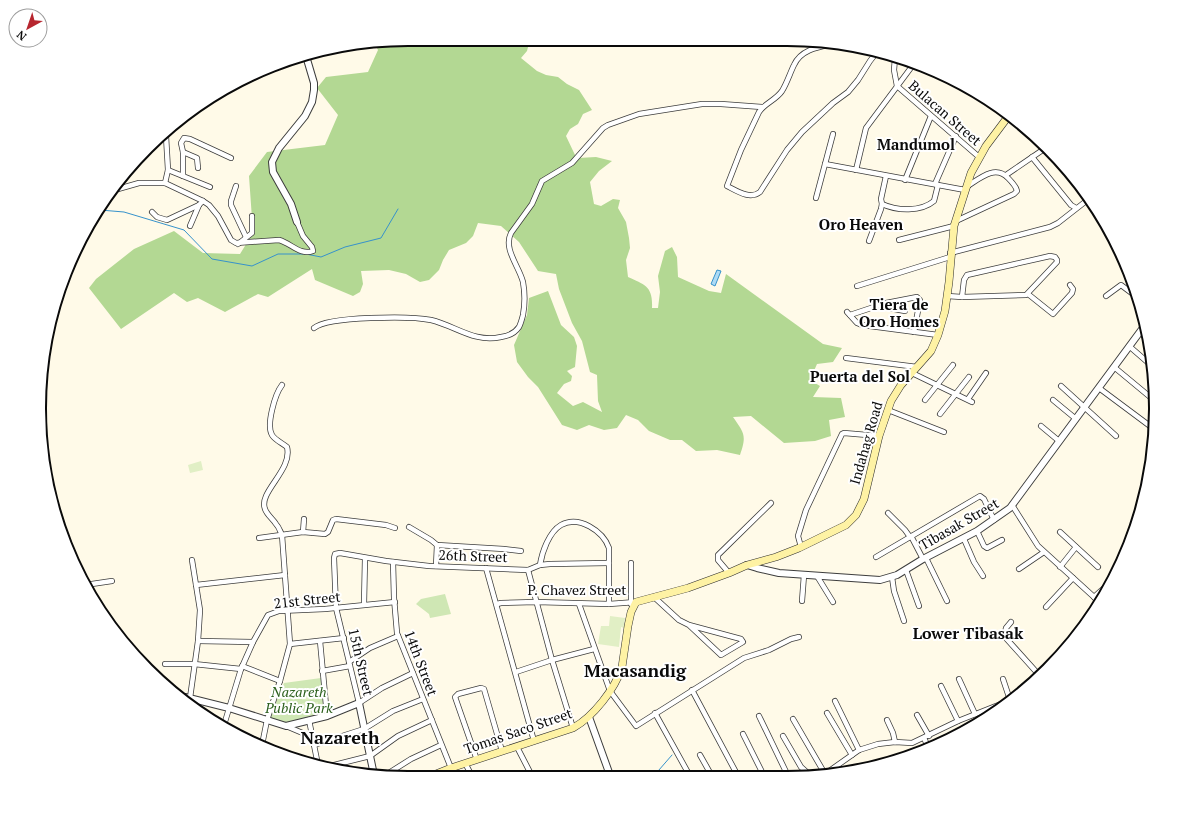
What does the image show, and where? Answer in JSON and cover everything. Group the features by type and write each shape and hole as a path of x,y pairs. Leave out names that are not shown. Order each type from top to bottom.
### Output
{"main road":[{"name":"Indahag Road","path":"747,564 776,557 801,547 846,525 858,511 864,499 879,436 891,401 898,389 931,351 938,335 945,311 954,224 971,172 979,157 1006,120"},
{"name":"P. Chavez Street","path":"633,603 688,588 729,573 747,564"},
{"name":"Tomas Saco Street","path":"443,771 573,728 589,717 618,679 622,668 633,603"}],"street":[{"path":"820,48 802,54 794,64 781,92 762,107 741,150 728,186 751,196 756,194 764,187 772,171 802,132 833,103 848,92 873,57"},
{"path":"121,188 139,183 164,183 203,201 215,211 231,240 238,244 279,240 303,252 313,251 312,247 303,236 291,204 273,172 272,162 279,148 305,116 312,102 314,84 307,60"},
{"path":"895,62 894,70 897,86"},
{"path":"856,170 866,128 911,68"},
{"name":"Bulacan Street","path":"897,86 979,157"},
{"path":"314,328 318,324 347,319 424,319 482,339 499,337 512,333 521,324 525,300 523,281 511,254 508,238 532,204 542,181 572,163 603,128 613,122 627,117 710,103 762,107"},
{"path":"905,180 931,116"},
{"path":"816,198 833,134"},
{"path":"882,204 908,210 923,207 934,201 936,185 956,136"},
{"path":"183,176 182,141 184,138 231,158"},
{"path":"164,183 168,170 166,139"},
{"path":"1006,175 1041,150"},
{"path":"183,152 197,158 198,168"},
{"path":"1032,157 1071,205 1076,208"},
{"path":"825,164 905,180 966,189 993,172 1006,175 1016,188 1016,193 954,224 899,240"},
{"path":"168,170 210,187"},
{"path":"870,241 882,204 881,199 886,176"},
{"path":"236,186 231,201 231,206 246,237"},
{"path":"152,212 157,217 167,220 199,205 203,201"},
{"path":"857,286 950,255 1050,227 1084,202"},
{"path":"190,226 199,205"},
{"path":"238,244 252,233 252,216"},
{"path":"947,296 962,297 1021,296 1028,294 1056,264 1057,260 1055,257 1050,256 970,274 966,276 964,280 962,297"},
{"path":"1028,294 1053,314 1072,293 1073,289 1070,285"},
{"path":"1106,296 1121,285 1130,291"},
{"path":"914,332 920,300 916,297 848,313 857,323 862,325 914,332 938,335"},
{"path":"886,303 887,307 889,308 905,310"},
{"name":"Tibasak Street","path":"747,564 756,568 779,573 880,580 892,577 925,558 964,539 1007,511 1129,346 1141,333"},
{"path":"1129,346 1146,361"},
{"path":"846,358 914,370 937,385 970,400 986,373"},
{"path":"925,400 953,365"},
{"path":"1114,367 1148,396"},
{"path":"940,414 969,377"},
{"path":"263,740 267,720 290,644 282,535 277,524 264,508 264,503 268,492 284,469 288,452 287,447 272,436 270,429 270,419 276,394 282,385"},
{"path":"1061,386 1116,436"},
{"path":"1099,388 1148,426"},
{"path":"1053,400 1076,419"},
{"path":"888,410 944,432"},
{"path":"1041,426 1059,441"},
{"path":"801,547 798,536 806,510 842,434 879,436"},
{"path":"876,557 980,496 983,497 994,520"},
{"path":"729,573 718,560 718,555 771,503"},
{"path":"1012,505 1035,542 1044,552 1094,597 1098,594"},
{"path":"888,513 910,536 925,558 946,601"},
{"path":"304,519 304,532"},
{"path":"259,538 304,532 325,534 328,532 333,520 336,519 386,525 395,528"},
{"path":"540,565 545,548 554,531 562,524 574,522 581,523 593,529 606,539 609,548 609,604"},
{"path":"409,527 437,545 521,551"},
{"path":"977,531 984,546 987,548 1002,540"},
{"path":"1060,532 1098,567"},
{"path":"964,539 974,562 983,576"},
{"path":"436,566 437,545"},
{"path":"1060,567 1076,547"},
{"path":"1019,569 1044,552"},
{"name":"26th Street","path":"335,554 340,553 393,562 436,566 528,570 540,565 609,563"},
{"name":"15th Street","path":"335,554 336,608 359,703 373,769"},
{"path":"364,604 365,558"},
{"path":"188,696 198,641 200,610 192,560"},
{"name":"14th Street","path":"393,562 396,629 451,768"},
{"path":"631,563 633,603"},
{"path":"486,568 534,741"},
{"path":"528,570 552,660 573,728"},
{"path":"906,570 919,606"},
{"path":"196,585 285,575"},
{"path":"802,601 804,575"},
{"path":"817,576 833,602"},
{"path":"892,577 894,591 904,621"},
{"path":"1046,607 1073,578"},
{"path":"91,583 112,581"},
{"path":"654,597 679,620 689,625 741,639 743,642 721,655 689,625"},
{"name":"21st Street","path":"225,721 241,667 268,614 288,610 336,608 395,602"},
{"name":"P. Chavez Street","path":"497,604 536,602 579,604 633,603"},
{"path":"579,604 610,691 636,726 744,658 769,650 799,637"},
{"path":"1011,622 1006,628 1004,636 1036,672"},
{"path":"322,671 350,664 370,648 398,636"},
{"path":"290,644 344,638"},
{"path":"198,641 253,642"},
{"path":"320,641 327,716"},
{"path":"516,672 552,660 594,649"},
{"path":"165,664 241,667 280,681"},
{"path":"286,726 327,716 359,703 382,688 413,673"},
{"path":"959,679 976,714"},
{"path":"1003,679 1008,695"},
{"path":"941,686 958,721"},
{"path":"477,760 455,697 464,692 481,688 484,689 502,752"},
{"path":"692,690 735,771"},
{"path":"192,699 230,708 286,726 312,737"},
{"path":"314,746 364,729 393,711 423,699"},
{"path":"835,701 860,750"},
{"path":"833,768 860,750 878,744 895,742 912,743 958,721 986,711"},
{"path":"826,713 852,755"},
{"path":"655,714 686,771"},
{"path":"917,715 927,742"},
{"path":"759,716 786,771"},
{"path":"589,717 608,771"},
{"path":"793,718 822,769"},
{"path":"309,720 317,759"},
{"path":"338,764 370,756 398,736 432,720"},
{"path":"886,720 893,732 895,742"},
{"path":"742,734 761,771"},
{"path":"783,736 800,767 804,770"},
{"path":"393,770 411,759 441,745"},
{"path":"517,747 529,771"},
{"path":"700,755 709,771"},
{"path":"465,763 469,771"}],"green space":[{"path":"408,46 528,46 527,51 521,58 537,71 546,75 558,77 567,84 579,90 592,110 583,114 578,124 570,129 566,136 578,158 596,157 612,161 599,171 590,182 594,204 601,206 613,199 620,200 618,208 626,222 629,238 630,248 626,260 628,277 647,287 651,295 652,308 658,308 660,292 658,276 665,251 672,247 677,257 678,277 709,291 721,293 726,274 823,344 842,348 833,362 817,364 810,380 820,386 813,397 841,398 845,417 829,420 831,436 815,441 784,443 751,416 733,417 740,427 744,438 740,455 717,450 696,451 682,440 670,440 649,431 638,420 626,415 617,428 604,430 589,425 577,430 562,425 538,387 528,377 517,362 514,345 527,315 529,298 548,291 561,325 574,337 577,346 575,367 567,371 572,376 571,381 564,384 557,393 573,406 583,402 602,412 598,401 597,375 590,372 582,341 572,323 559,289 556,274 538,271 519,242 501,226 478,223 473,236 466,243 449,250 439,270 429,280 420,282 406,274 389,270 361,271 363,284 360,292 353,296 315,280 312,269 268,297 258,294 225,312 198,298 187,302 174,293 121,329 89,288 96,279 134,249 174,231 203,253 240,254 253,233 249,176 267,152 325,145 338,115 317,88 326,77 368,72 378,50 377,48"},
{"path":"201,461 203,470 190,473 188,465"},
{"path":"445,594 451,614 430,618 429,614 416,604 421,599"},
{"path":"610,616 625,618 624,628 621,627 619,647 598,644 601,626 609,626"},
{"name":"Nazareth Public Park","path":"321,678 324,713 285,724 269,718 284,683"},
{"path":"317,692 318,699 302,700 302,693"},
{"path":"318,702 318,709 303,710 302,703"}],"water":[{"path":"717,270 721,271 715,286 711,284"}],"waterway":[{"path":"306,254 321,257 345,247 381,238 398,209"},
{"path":"105,210 124,212 184,230 212,259 252,266 278,254 303,254"},
{"path":"658,771 672,755"}],"district":[{"name":"Mandumol","path":"916,145"},
{"name":"Oro Heaven","path":"861,225"},
{"name":"Tiera de Oro Homes","path":"899,314"},
{"name":"Puerta del Sol","path":"860,377"},
{"name":"Lower Tibasak","path":"968,633"},
{"name":"Macasandig","path":"635,671"},
{"name":"Nazareth","path":"340,738"}]}
